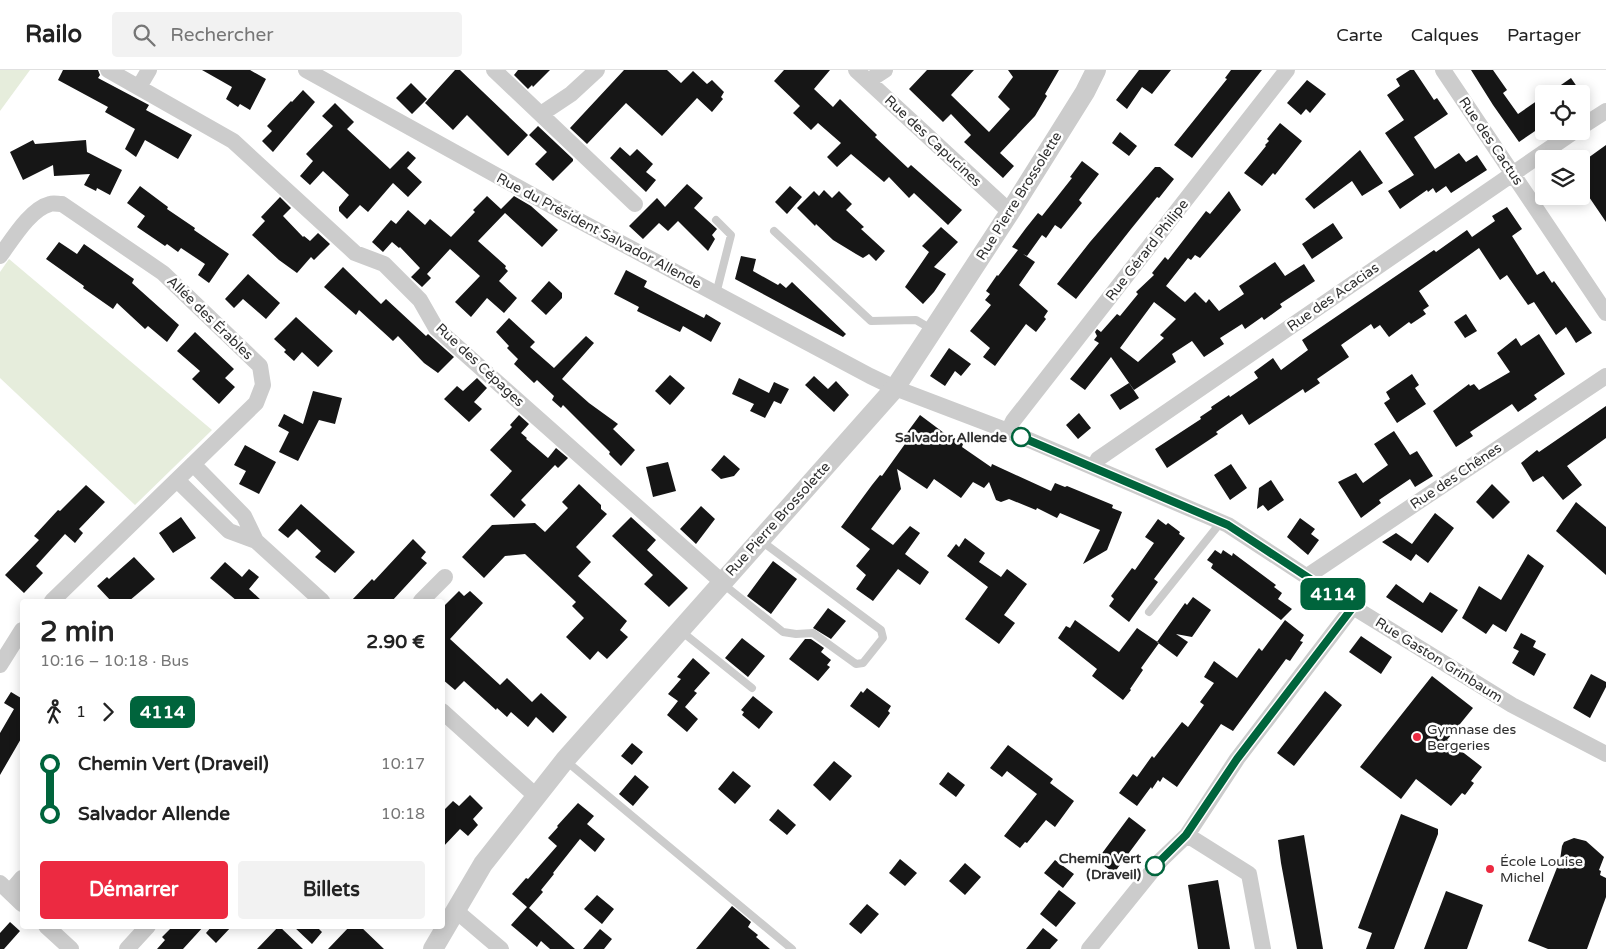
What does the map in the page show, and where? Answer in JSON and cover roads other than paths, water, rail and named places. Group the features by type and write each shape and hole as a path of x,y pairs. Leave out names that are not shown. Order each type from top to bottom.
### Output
{"street":[{"name":"Rue des Cépages","path":"108,70 233,141 355,253 384,264 420,300 436,328 722,582"},
{"path":"139,87 149,70"},
{"name":"Rue du Président Salvador Allende","path":"306,70 561,211 895,388"},
{"path":"494,70 635,204"},
{"path":"541,114 571,94 597,70"},
{"path":"862,76 884,70"},
{"name":"Rue Pierre Brossolette","path":"448,921 483,864 565,760 895,388 1010,212 1085,92 1096,70"},
{"name":"Rue Gérard Philipe","path":"1008,431 1013,421 1288,70"},
{"name":"Rue des Cactus","path":"1443,70 1606,313"},
{"name":"Rue des Capucines","path":"862,76 1010,212"},
{"path":"1590,121 1606,110"},
{"name":"Rue des Acacias","path":"1094,467 1098,458 1562,140"},
{"name":"Allée des Érables","path":"0,256 22,226 38,210 50,204 62,204 163,273 260,366 263,385 256,402 54,599"},
{"name":"Rue des Chênes","path":"1306,577 1606,376"},
{"name":"Rue Gaston Grinbaum","path":"895,388 1008,431 1228,525 1353,607 1512,705 1606,754"},
{"path":"193,464 244,516 256,541"},
{"path":"177,480 229,531 256,541 320,599"},
{"path":"423,599 445,577"},
{"path":"1089,949 1161,860 1186,835 1237,759 1353,607"},
{"path":"0,665 20,633"},
{"path":"445,714 536,796"},
{"path":"1186,835 1249,874 1263,949"},
{"path":"20,879 5,888 20,902"},
{"path":"448,921 501,949"},
{"path":"49,929 71,949"},
{"path":"127,949 145,929"},
{"name":"Rue Pierre Brossolette","path":"433,949 444,929"}],"lane":[{"path":"716,220 731,235 716,294"},
{"path":"774,230 871,321 916,320 933,330"},
{"path":"1149,612 1221,522"},
{"path":"722,582 783,632 796,634 813,633 856,664 863,663 883,638 882,630 759,540"},
{"path":"680,630 752,688"},
{"path":"565,760 792,949"}],"place":[{"name":"Salvador Allende","path":"1021,437"},
{"name":"Gymnase des Bergeries","path":"1417,737"},
{"name":"Chemin Vert (Draveil)","path":"1155,866"},
{"name":"École Louise Michel","path":"1490,869"}]}
